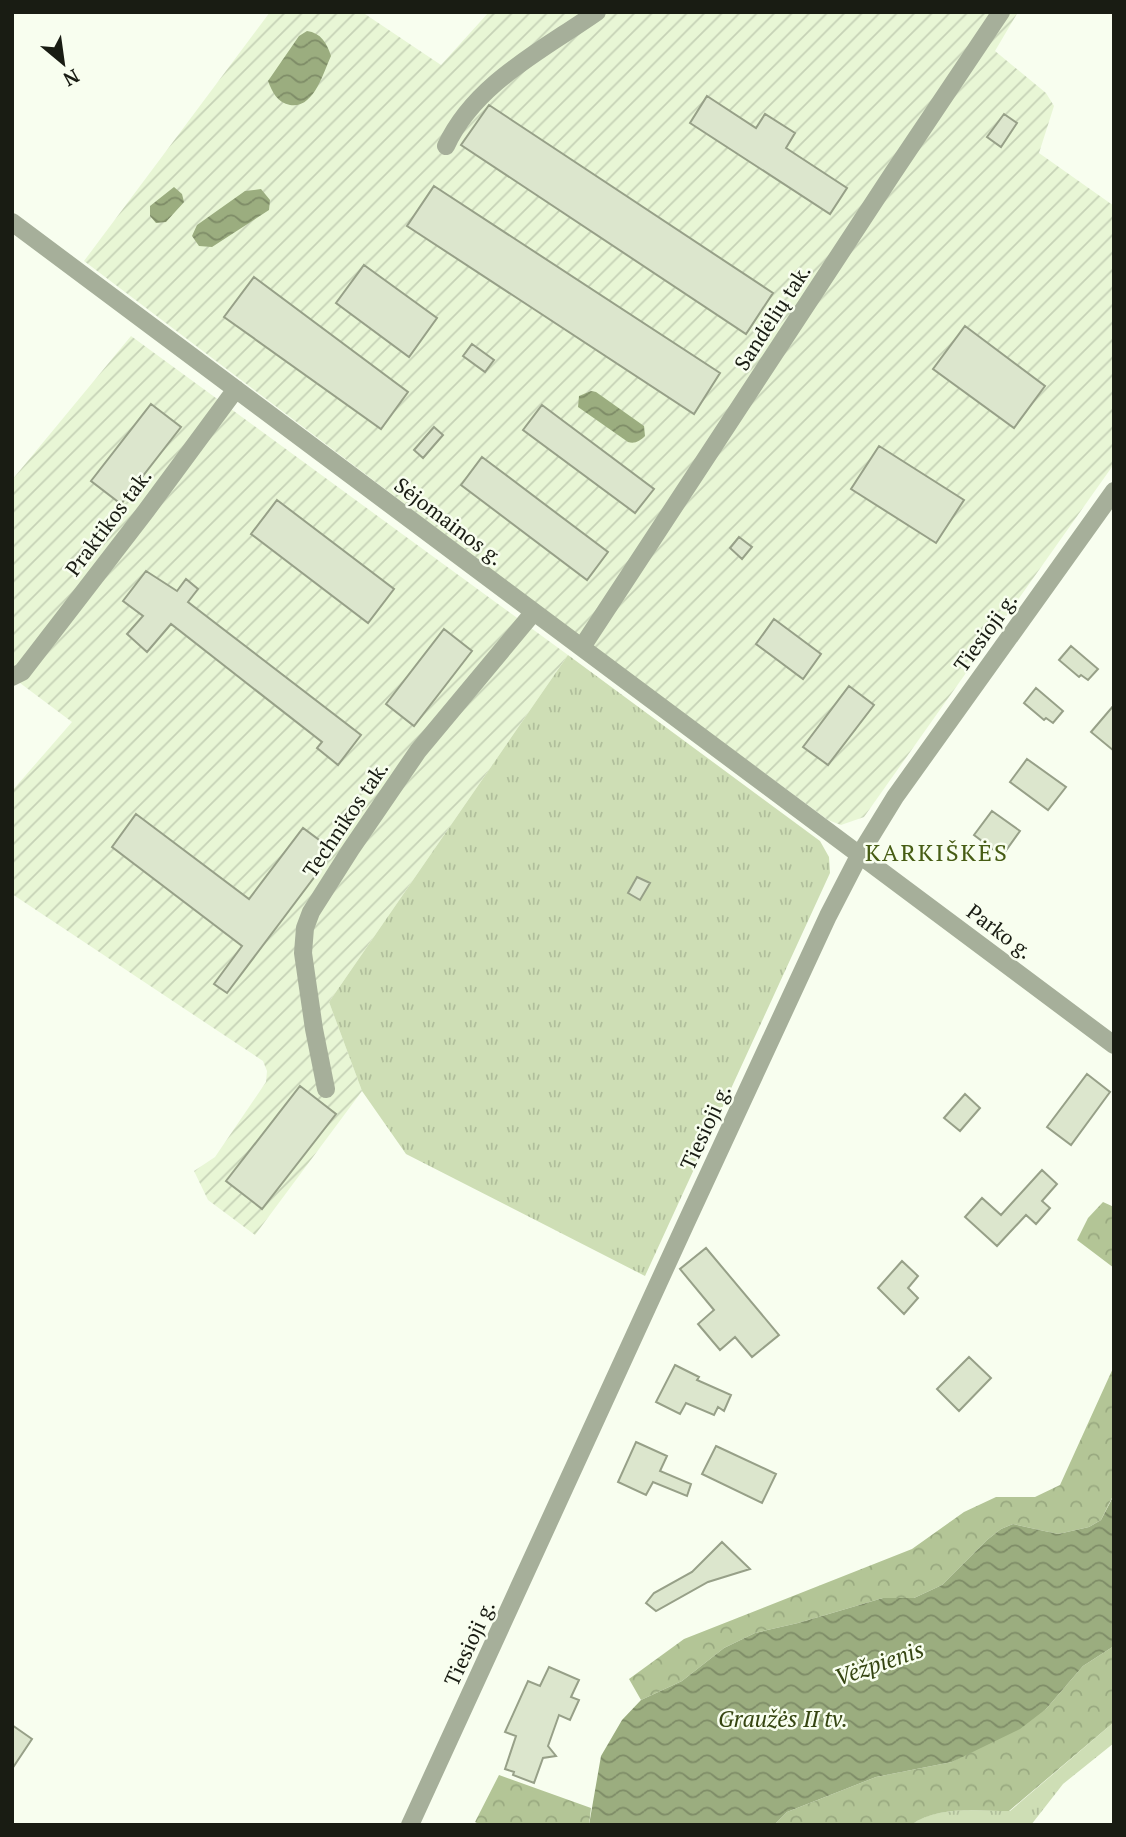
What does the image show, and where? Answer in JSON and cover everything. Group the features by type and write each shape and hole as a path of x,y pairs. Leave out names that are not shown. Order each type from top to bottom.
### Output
{"street":[{"path":"446,146 454,127 478,99 507,72 597,12"},
{"name":"Sandėlių tak.","path":"582,647 1001,12"},
{"name":"Sėjomainos g.","path":"12,222 533,613 860,854"},
{"name":"Praktikos tak.","path":"12,677 22,672 236,389"},
{"name":"Tiesioji g.","path":"410,1825 690,1213 860,854 895,797 1114,491"},
{"name":"Technikos tak.","path":"326,1089 303,953 305,928 311,912 418,751 533,613"},
{"name":"Parko g.","path":"860,854 1114,1045"}],"shaded area":[{"path":"270,12 362,12 441,65 489,12 1018,12 995,51 1046,93 1054,106 1039,153 1114,206 1114,464 864,817 841,825 828,820 583,639 84,261"},
{"path":"131,336 568,655 329,1002 362,1091 255,1235 208,1200 194,1171 215,1157 266,1082 267,1071 263,1061 12,894 12,791 72,722 12,677 12,480"}],"green space":[{"path":"568,655 820,841 829,857 830,873 645,1276 406,1154 362,1091 329,1002"},
{"path":"1103,1202 1114,1207 1114,1268 1077,1240 1088,1218"},
{"path":"1114,1366 1113,1496 1101,1520 1089,1527 1058,1534 1013,1524 987,1540 942,1585 914,1598 883,1598 755,1633 724,1648 682,1681 641,1700 629,1679 684,1639 912,1549 964,1512 996,1497 1035,1497 1060,1485"},
{"path":"1114,1646 1114,1722 1009,1811 946,1812 933,1814 911,1825 774,1825 787,1812 876,1777 952,1762 1046,1709 1083,1666"},
{"path":"1114,1722 1114,1743 1063,1784 1031,1825 911,1825 933,1814 946,1812 1010,1811"},
{"path":"499,1775 591,1808 589,1825 481,1825 475,1822"}],"water":[{"path":"307,31 323,39 331,56 311,96 298,105 290,105 276,96 268,81 299,36"},
{"path":"174,187 182,194 184,202 166,222 156,223 150,216 150,206"},
{"path":"261,189 270,200 269,210 212,247 199,246 192,236 197,225 245,191"},
{"path":"591,391 644,426 645,436 637,442 628,442 578,407 579,396"},
{"name":"Graužės II tv.","path":"1114,1475 1114,1646 1083,1666 1046,1709 1020,1729 952,1762 876,1777 787,1812 774,1825 589,1825 601,1756 622,1720 641,1700 682,1681 724,1648 755,1633 883,1598 914,1598 942,1585 987,1540 1013,1524 1058,1534 1089,1527 1101,1520 1113,1497"}],"building":[{"path":"707,96 756,128 765,114 795,133 786,148 847,188 830,214 690,123"},
{"path":"489,105 773,293 746,334 461,145"},
{"path":"1004,114 1017,123 1001,147 987,137"},
{"path":"434,186 720,373 694,414 407,226"},
{"path":"364,265 437,318 409,357 336,303"},
{"path":"254,277 408,392 381,429 224,317"},
{"path":"965,326 1045,386 1014,428 933,369"},
{"path":"472,344 494,360 485,372 463,356"},
{"path":"151,404 181,427 121,504 91,481"},
{"path":"542,405 654,489 635,513 523,430"},
{"path":"434,427 443,435 423,458 414,450"},
{"path":"879,446 964,500 936,543 851,489"},
{"path":"482,457 608,552 587,580 461,485"},
{"path":"277,500 394,589 368,623 251,534"},
{"path":"739,537 752,547 742,559 730,548"},
{"path":"146,571 177,591 186,579 198,589 188,602 361,735 338,765 317,748 322,742 171,624 147,652 127,634 143,616 123,601"},
{"path":"774,619 821,654 803,679 756,644"},
{"path":"444,629 472,651 414,726 386,704"},
{"path":"1071,646 1098,669 1088,680 1081,675 1079,677 1059,660"},
{"path":"849,686 874,705 828,765 803,747"},
{"path":"1036,688 1063,711 1053,723 1046,718 1044,720 1024,703"},
{"path":"1114,705 1114,751 1091,732"},
{"path":"1027,759 1066,787 1048,810 1010,782"},
{"path":"992,811 1020,831 1002,856 974,835"},
{"path":"136,814 249,899 303,828 334,851 227,993 214,984 242,946 112,847"},
{"path":"637,877 650,883 640,900 628,893"},
{"path":"1087,1074 1110,1092 1071,1145 1047,1127"},
{"path":"300,1086 336,1114 262,1209 226,1181"},
{"path":"965,1094 980,1108 960,1131 944,1118"},
{"path":"1042,1170 1057,1184 1042,1201 1050,1208 1036,1224 1026,1215 997,1246 965,1217 982,1198 1001,1215"},
{"path":"706,1248 779,1335 752,1357 735,1337 720,1350 698,1324 714,1310 680,1269"},
{"path":"902,1261 918,1276 908,1288 918,1298 904,1314 878,1288"},
{"path":"969,1357 991,1378 959,1411 937,1389"},
{"path":"675,1365 699,1377 697,1380 731,1395 724,1411 718,1407 714,1415 686,1403 680,1414 656,1402"},
{"path":"636,1442 667,1456 660,1471 691,1484 687,1496 653,1482 646,1495 618,1482"},
{"path":"716,1446 776,1474 762,1503 702,1474"},
{"path":"722,1542 750,1569 708,1582 656,1611 646,1603 654,1593 692,1572"},
{"path":"549,1667 579,1680 571,1697 579,1700 570,1720 559,1715 548,1746 556,1756 543,1758 534,1783 505,1769 516,1736 505,1732 528,1681 540,1686"},
{"path":"12,1725 32,1739 12,1769"}],"district":[{"name":"KARKIŠKĖS","path":"937,852"}],"water label":[{"name":"Vėžpienis","path":"879,1663"}]}
